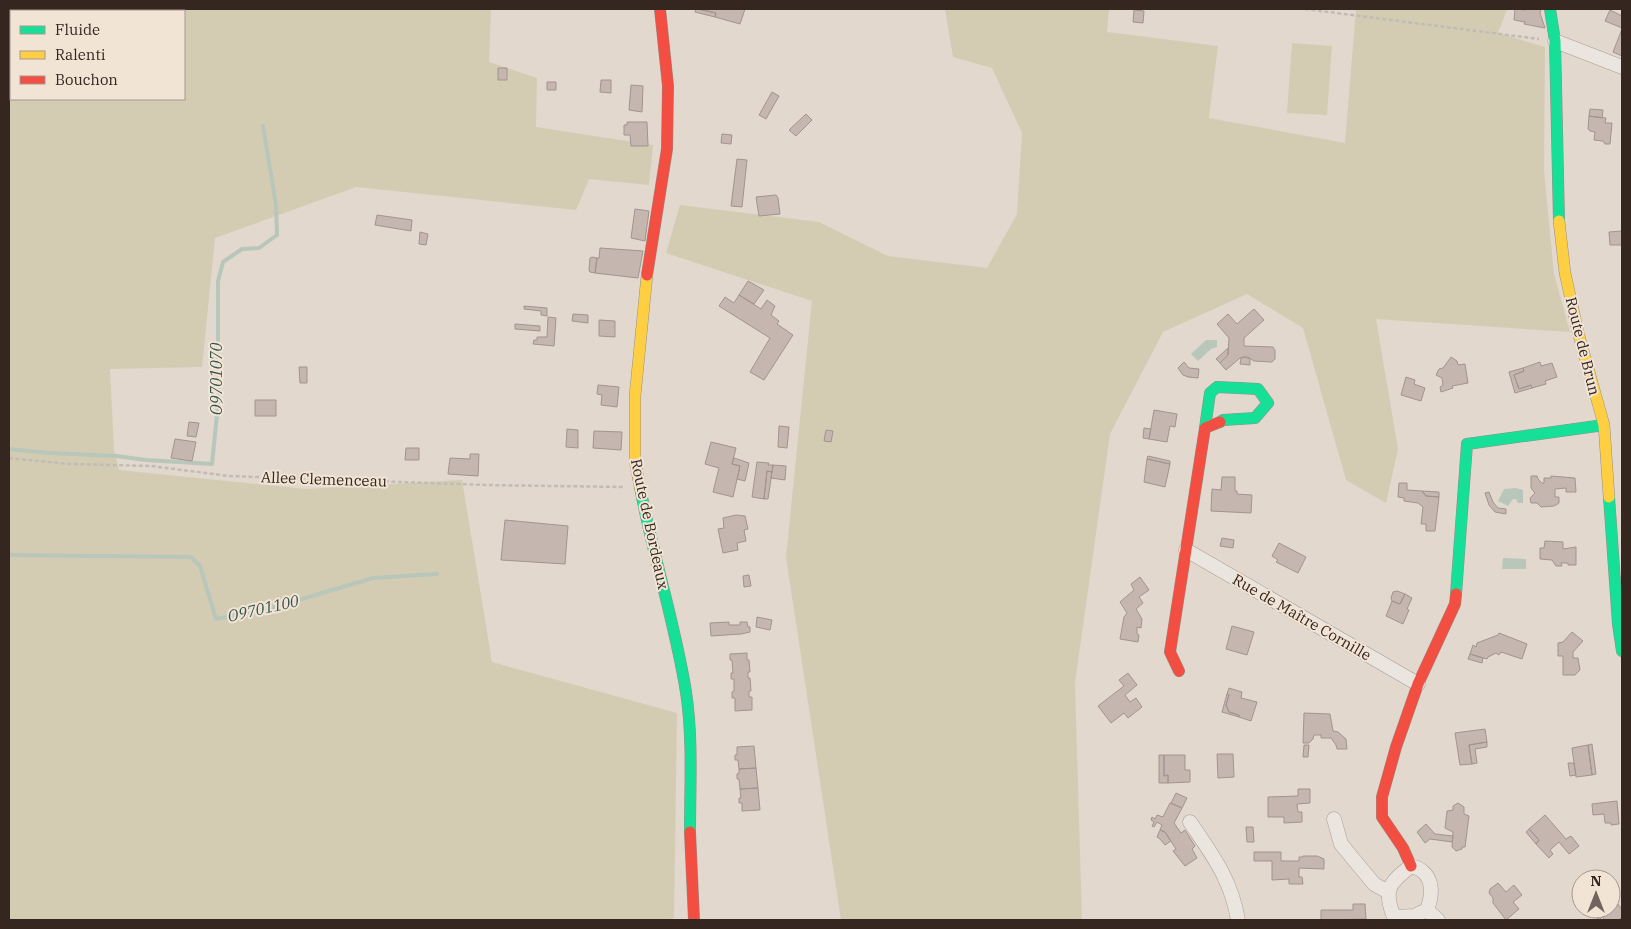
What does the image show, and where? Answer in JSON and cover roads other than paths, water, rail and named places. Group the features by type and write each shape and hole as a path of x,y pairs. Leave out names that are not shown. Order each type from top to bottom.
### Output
{"street":[{"name":"Route de Bordeaux","path":"660,9 668,86 667,149 648,263 635,396 635,461 647,523 678,646 686,694 690,752 690,845 694,920"},
{"name":"Route de Brun","path":"1550,9 1555,41 1558,215 1565,273 1578,332 1604,425 1618,624 1622,651"},
{"path":"1555,41 1622,66"},
{"path":"1179,671 1170,652 1210,393 1217,387 1258,389 1268,403 1255,418 1223,420 1205,428"},
{"path":"1410,866 1403,848 1382,817 1382,797 1396,747 1418,684 1455,604 1467,444 1604,425"},
{"name":"Rue de Maître Cornille","path":"1186,550 1418,684"},
{"path":"1334,820 1341,844 1374,884 1388,892"},
{"path":"1190,822 1221,867 1234,900 1238,920"},
{"path":"1410,866 1422,870 1430,882 1431,898 1427,910 1414,916 1393,919 1389,906 1388,892 1395,879 1410,866"},
{"path":"1427,910 1438,920"}],"waterway":[{"name":"O9701070","path":"9,449 212,464 219,395 216,374 218,281 223,262 242,249 259,248 277,235 276,205 263,126"},
{"name":"O9701100","path":"9,555 191,557 200,566 216,619 268,609 373,578 437,574"}]}
